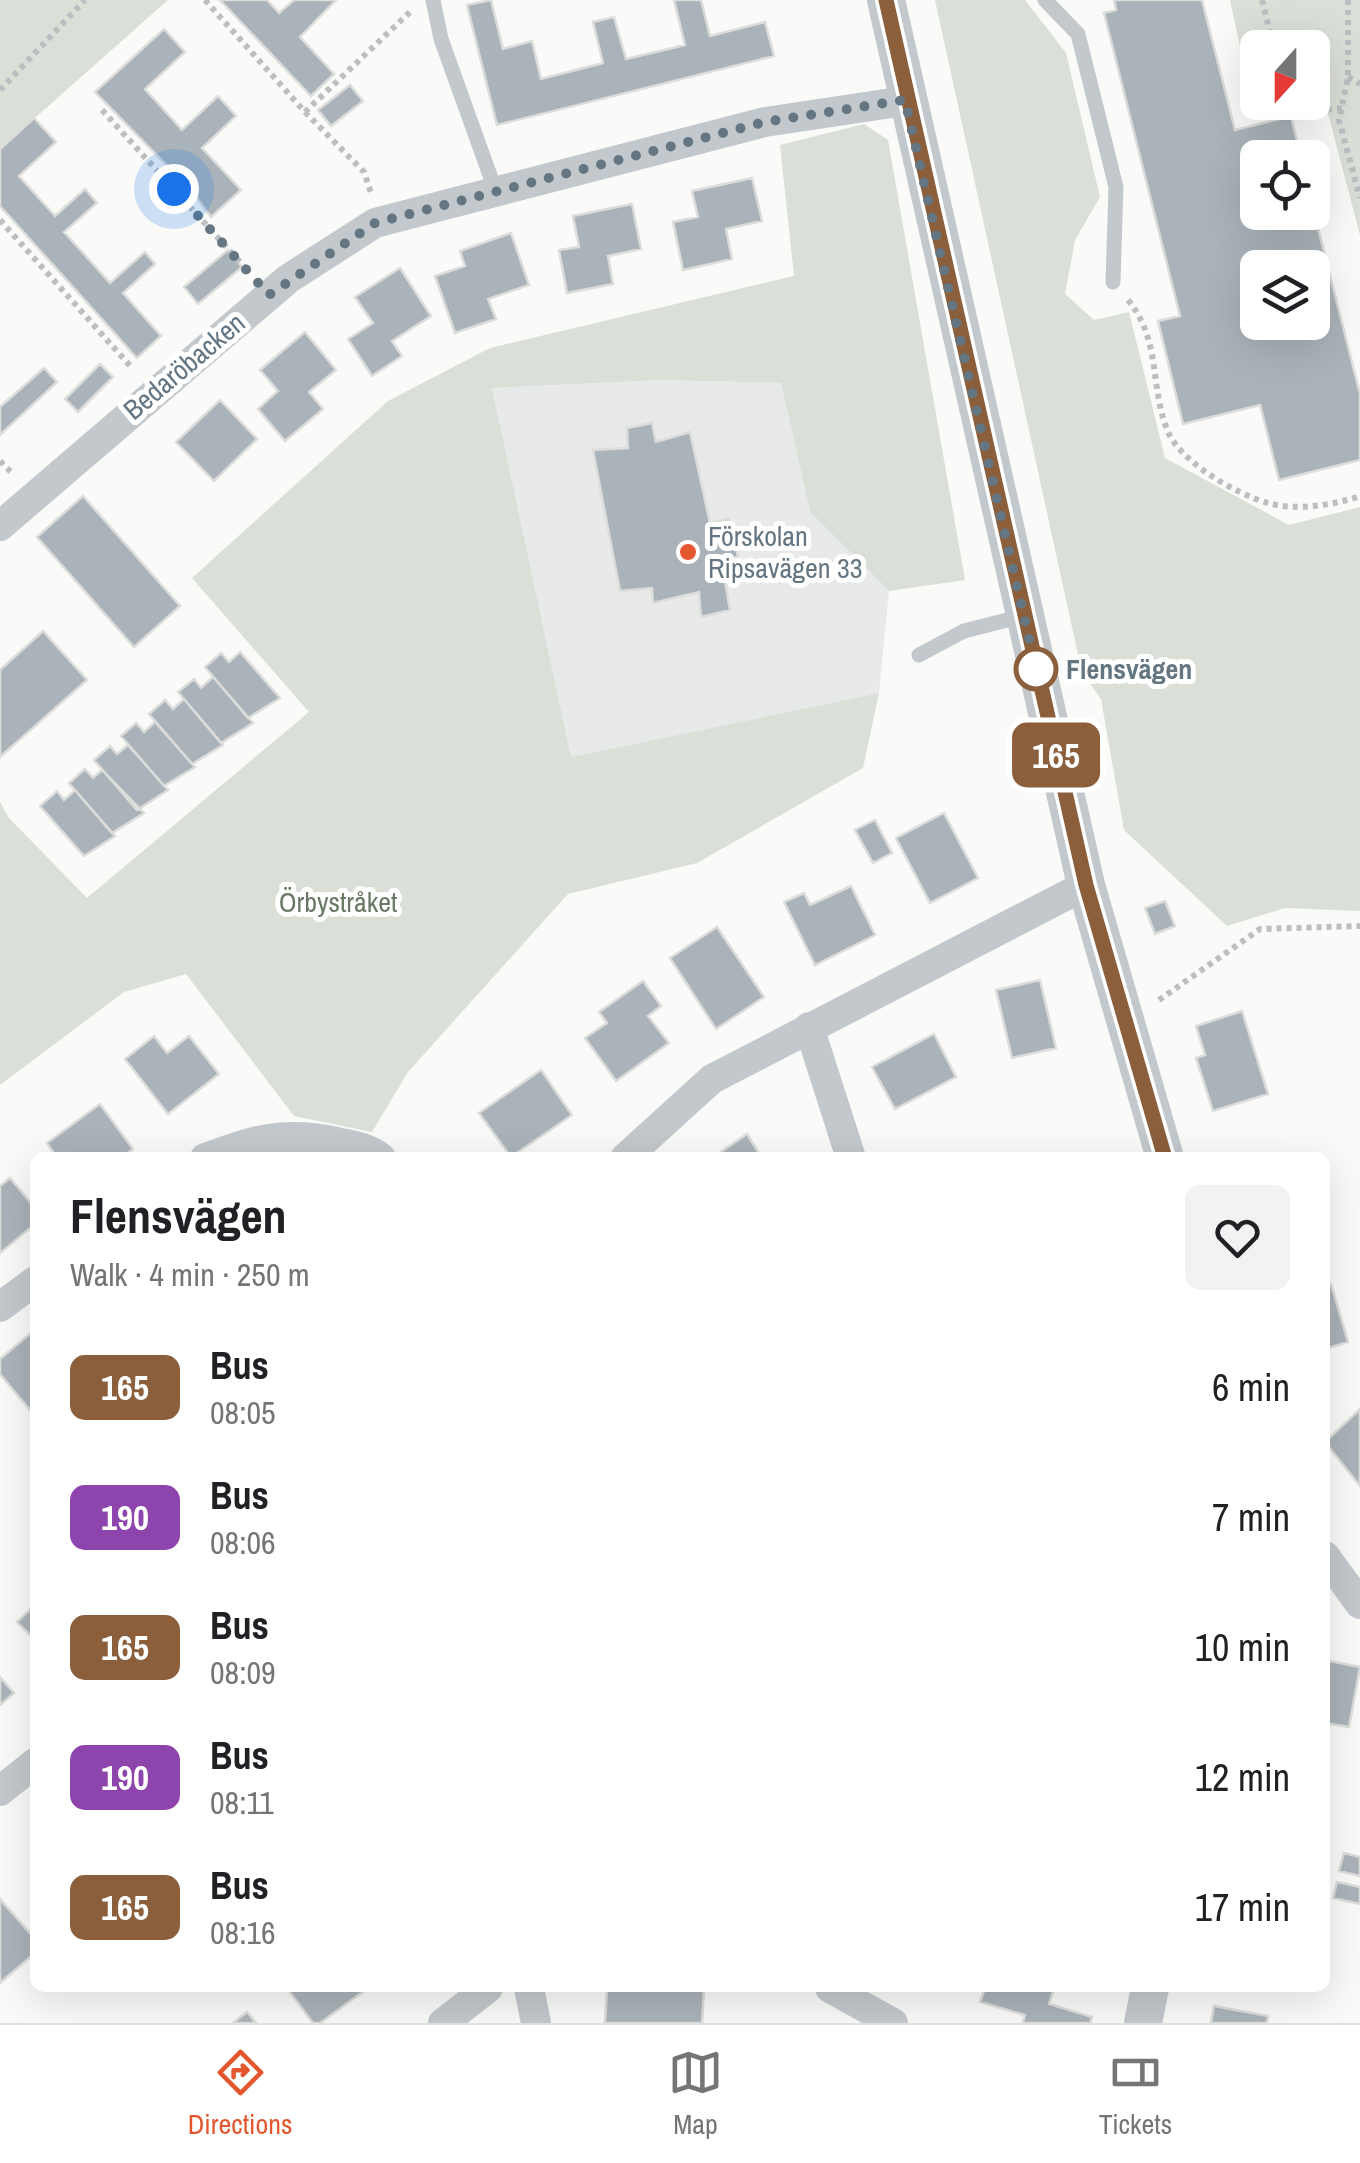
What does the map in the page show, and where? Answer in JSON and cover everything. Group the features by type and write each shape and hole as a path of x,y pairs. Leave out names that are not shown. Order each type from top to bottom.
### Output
{"street":[{"path":"886,0 905,100 1086,885 1124,1029 1163,1152"},
{"name":"Bedaröbacken","path":"0,526 269,295 382,222 765,122 905,100"},
{"path":"632,1152 712,1078 1086,885"},
{"path":"809,1027 849,1152"},
{"path":"221,1152 262,1138 300,1134 374,1152"},
{"path":"0,1307 30,1285"},
{"path":"1330,1563 1360,1604"},
{"path":"0,1791 30,1767"},
{"path":"443,2023 483,1992"},
{"path":"531,1992 536,2023"},
{"path":"837,1992 893,2023"},
{"path":"1143,2023 1149,1992"}],"lane":[{"path":"1045,0 1078,34 1116,187 1114,282"},
{"path":"426,3 496,192"},
{"path":"919,654 964,631 1024,616"}],"path":[{"path":"0,90 86,0"},
{"path":"205,0 364,172 382,222"},
{"path":"1262,0 1270,30"},
{"path":"1348,0 1348,77 1339,120 1360,198"},
{"path":"305,112 408,12 426,3"},
{"path":"1348,77 1360,84"},
{"path":"1330,109 1342,108"},
{"path":"102,110 269,295"},
{"path":"0,220 154,392"},
{"path":"1114,282 1146,323 1168,433 1189,460 1268,504 1344,502 1360,496"},
{"path":"1124,1029 1173,988 1260,929 1360,926"}],"shaded area":[{"name":"Förskolan Ripsavägen 33","path":"662,380 781,383 810,512 889,591 879,693 571,757 492,388"}],"green space":[{"path":"0,0 168,0 0,149"},
{"path":"935,0 1025,0 1066,53 1100,197 1075,240 1065,294 1094,320 1129,312 1165,458 1289,525 1360,507 1360,911 1285,908 1227,926 1124,830 1101,699 1082,673"},
{"path":"1230,0 1360,0 1360,235 1330,120 1330,30 1240,30 1240,47"},
{"name":"Örbystråket","path":"864,124 888,140 965,580 889,591 810,512 781,383 661,380 492,388 571,757 879,693 863,768 697,863 568,894 408,1072 372,1132 294,1116 186,974 124,992 0,1085 0,802 9,818 87,898 309,712 192,578 388,401 490,348 794,276 780,145"}],"building":[{"path":"220,0 267,0 279,13 294,0 336,0 300,37 334,74 311,96"},
{"path":"491,0 503,49 532,41 541,79 603,63 593,22 614,17 626,59 685,45 674,0 701,0 710,36 765,22 774,56 497,125 467,5"},
{"path":"1114,0 1202,0 1235,130 1292,120 1297,140 1240,140 1240,230 1319,230 1324,250 1240,250 1240,340 1330,340 1330,275 1360,394 1360,460 1279,480 1260,405 1183,424 1158,321 1180,316 1104,13 1116,10"},
{"path":"164,29 185,52 145,89 182,130 218,96 236,116 202,148 241,190 211,217 191,190 95,92"},
{"path":"350,85 363,101 331,126 318,110"},
{"path":"34,118 56,142 19,176 55,216 85,189 97,203 64,232 110,283 145,252 155,264 123,293 161,336 137,358 0,206 0,149"},
{"path":"752,178 762,221 726,229 732,259 683,270 673,222 698,217 692,191"},
{"path":"632,204 641,249 608,256 613,284 567,293 559,250 579,247 573,216"},
{"path":"511,233 529,285 488,299 496,319 455,333 435,276 465,266 460,251"},
{"path":"228,250 242,267 198,304 184,287"},
{"path":"400,268 431,316 392,341 402,356 372,376 348,339 373,323 355,297"},
{"path":"305,332 336,370 309,392 323,409 285,441 258,409 278,391 260,370"},
{"path":"100,364 113,377 78,412 65,399"},
{"path":"44,368 57,382 0,435 0,407"},
{"path":"220,400 257,439 214,481 176,442"},
{"path":"652,423 656,442 690,432 710,523 729,519 738,556 722,564 730,610 701,617 699,592 653,603 652,588 620,591 593,450 628,448 627,428"},
{"path":"83,496 180,606 134,647 37,537"},
{"path":"43,631 87,680 0,757 0,670"},
{"path":"240,652 280,698 248,718 205,667 221,653 229,662"},
{"path":"213,677 253,723 221,743 178,692 194,679 201,688"},
{"path":"184,699 223,745 192,764 149,714 165,700 173,709"},
{"path":"155,722 195,767 164,786 121,736 136,723 144,732"},
{"path":"128,745 168,790 137,810 94,760 110,746 117,754"},
{"path":"85,769 93,778 102,770 144,813 112,833 69,783"},
{"path":"75,790 115,836 84,856 40,806 57,791 64,800"},
{"path":"944,813 978,878 930,903 896,838"},
{"path":"875,820 892,853 873,863 855,830"},
{"path":"851,886 875,935 815,965 784,902 804,893 810,905"},
{"path":"1165,901 1175,926 1155,934 1145,908"},
{"path":"717,927 764,997 716,1029 670,958"},
{"path":"1040,980 1056,1048 1012,1058 996,990"},
{"path":"643,981 661,1006 648,1016 669,1043 616,1081 585,1038 607,1023 599,1012"},
{"path":"1242,1011 1268,1094 1213,1111 1196,1058 1205,1055 1196,1026"},
{"path":"934,1034 956,1077 895,1109 872,1067"},
{"path":"154,1036 167,1053 189,1036 219,1074 168,1114 125,1059"},
{"path":"541,1070 572,1115 518,1152 507,1152 479,1113"},
{"path":"100,1104 133,1149 53,1152 47,1143"},
{"path":"747,1134 758,1152 721,1152"},
{"path":"10,1178 30,1202 30,1228 0,1253 0,1186"},
{"path":"1330,1284 1348,1342 1330,1347"},
{"path":"30,1334 30,1410 0,1374 0,1359"},
{"path":"1360,1409 1360,1486 1330,1448 1330,1437"},
{"path":"30,1610 30,1635 17,1622"},
{"path":"1330,1661 1360,1667 1349,1727 1330,1724"},
{"path":"0,1677 14,1693 0,1705"},
{"path":"1344,1853 1360,1857 1360,1876 1339,1871"},
{"path":"1337,1882 1360,1887 1360,1904 1333,1898"},
{"path":"0,1899 30,1933 30,1957 0,1983"},
{"path":"290,1992 363,1992 320,2023 313,2023"},
{"path":"607,1992 704,1992 702,2023 605,2023"},
{"path":"984,1992 1053,1992 1049,2004 1092,2017 1090,2023 1023,2023 1025,2015 980,2002"},
{"path":"1214,2006 1268,2016 1267,2023 1211,2023"},
{"path":"247,2012 256,2023 233,2023"}],"bus line":[{"name":"165","path":"886,0 905,100 1086,885 1124,1029 1163,1152"}],"place":[{"name":"Förskolan Ripsavägen 33","path":"688,552"},
{"name":"Flensvägen","path":"1036,669"}],"route":[{"path":"174,189 269,295 288,278 375,223 765,122 905,100 1036,669"}]}
